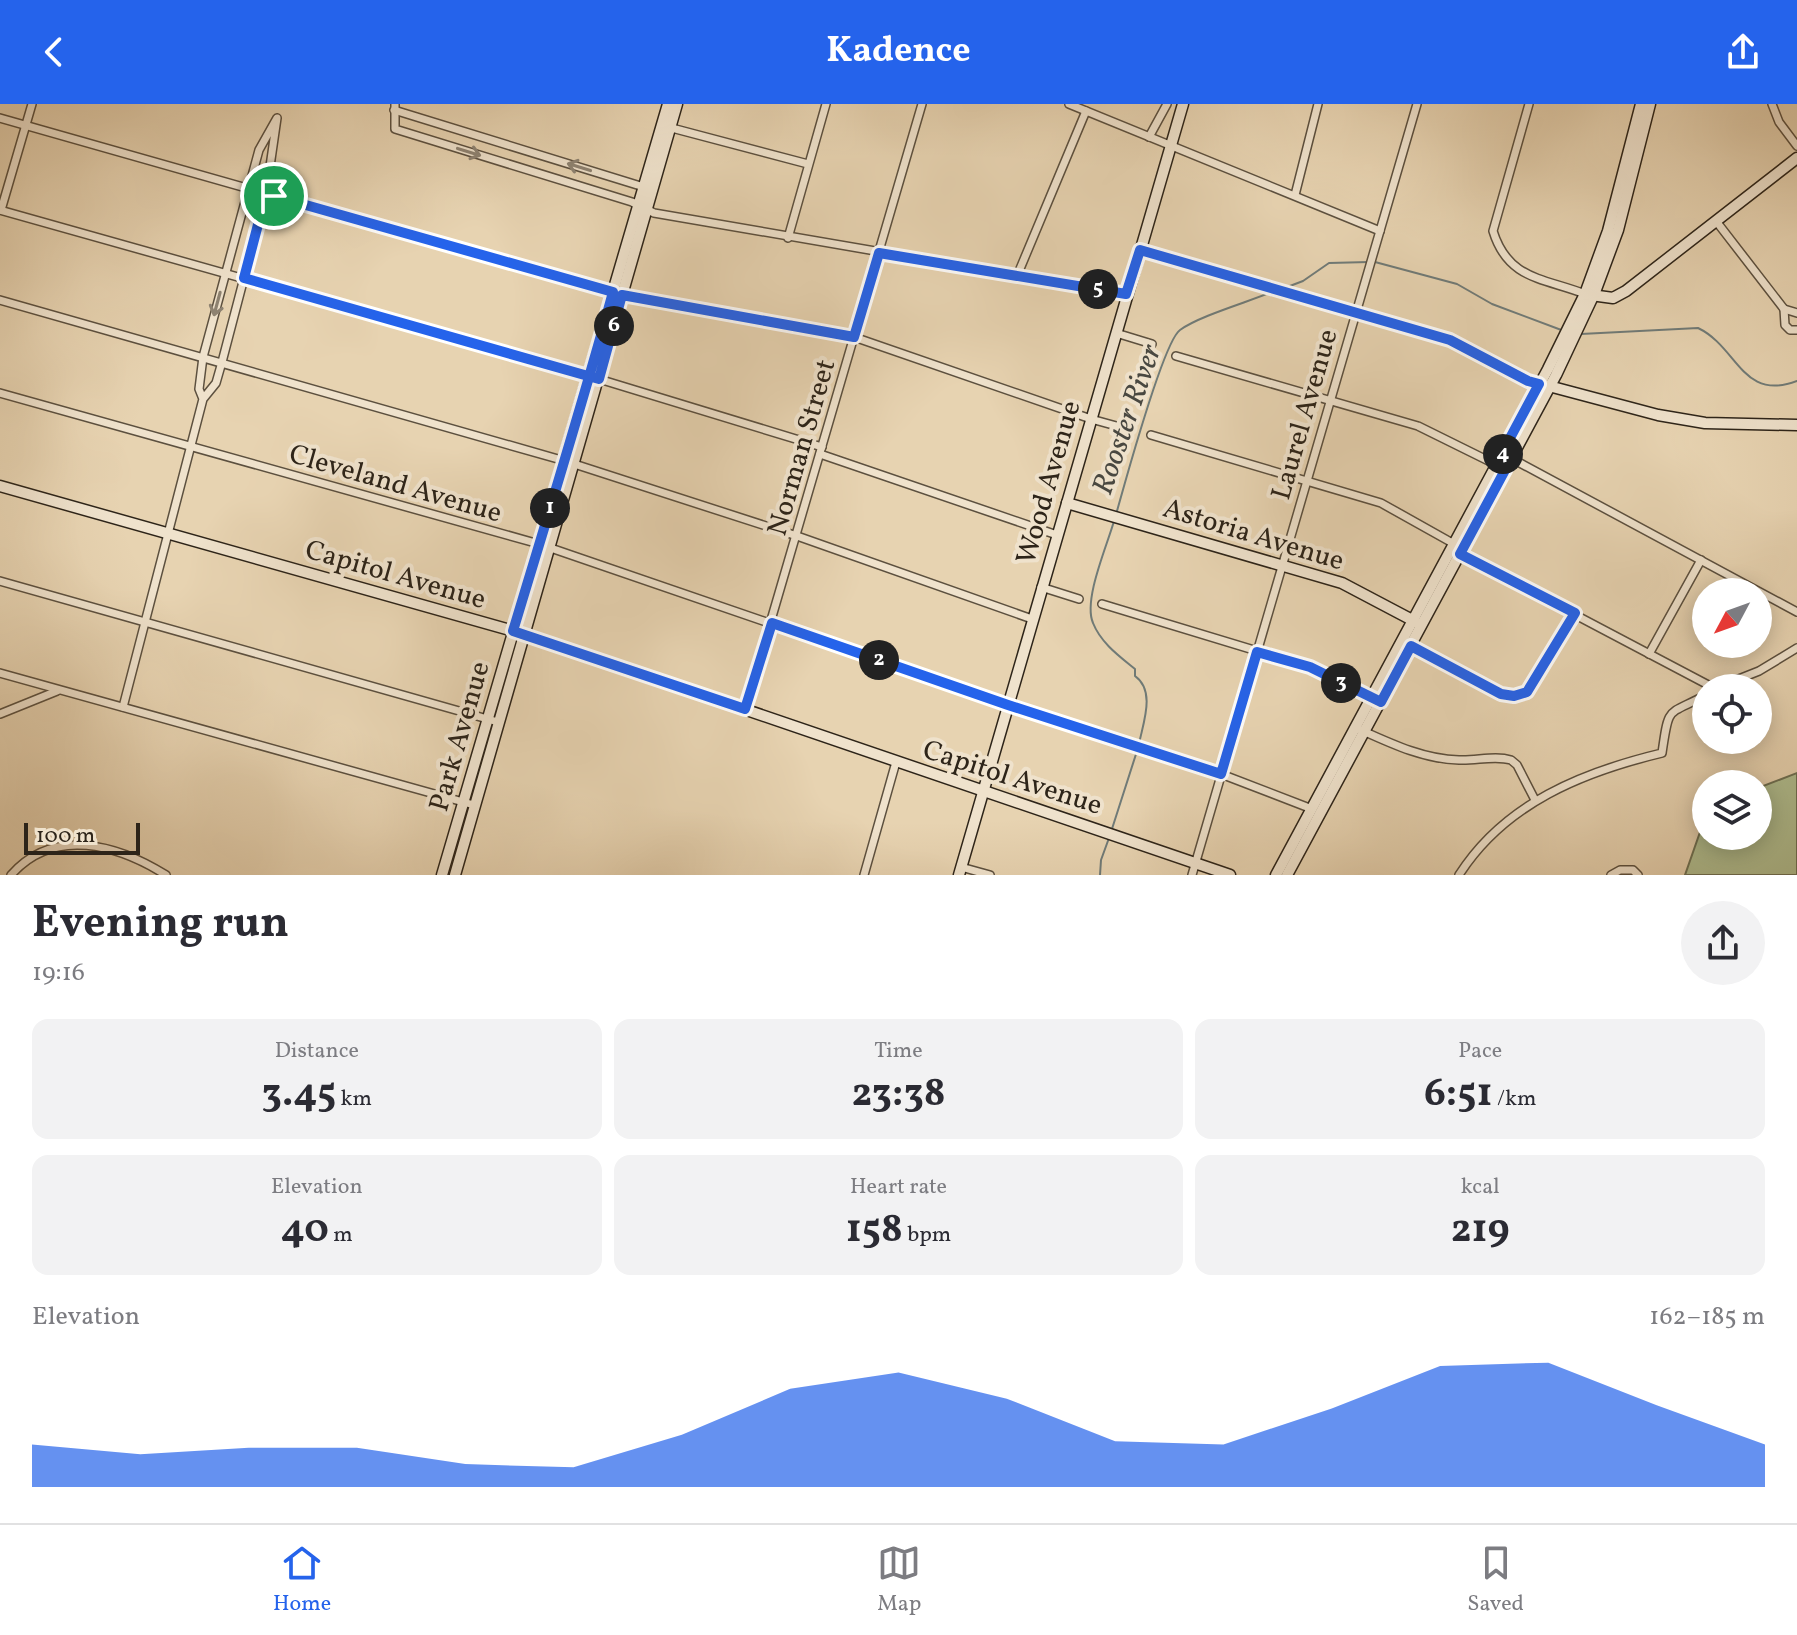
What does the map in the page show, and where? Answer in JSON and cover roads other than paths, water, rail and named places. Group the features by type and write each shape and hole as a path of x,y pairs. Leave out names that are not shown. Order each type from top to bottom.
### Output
{"main road":[{"name":"Park Avenue","path":"666,126 668,104"},
{"name":"Park Avenue","path":"455,875 469,804 518,632 666,126 677,104"},
{"name":"Wood Avenue","path":"960,871 1183,104"},
{"path":"1589,295 1641,104"},
{"path":"1287,875 1316,811 1545,385 1589,295 1618,230 1650,104"},
{"path":"1589,295 1613,298 1626,291 1797,158"},
{"path":"1545,385 1658,415 1705,423 1797,425"},
{"name":"Capitol Avenue","path":"0,486 518,632 1230,875"},
{"name":"Astoria Avenue","path":"1067,503 1342,583 1418,622"},
{"name":"Park Avenue","path":"442,875 469,804"},
{"path":"1276,875 1316,811"}],"street":[{"path":"32,104 1,210 594,378 821,450 1057,535"},
{"path":"788,238 826,104"},
{"name":"Norman Street","path":"745,709 922,104"},
{"path":"1069,104 1380,231"},
{"path":"1149,137 1167,104"},
{"path":"1295,195 1318,104"},
{"name":"Laurel Avenue","path":"1192,875 1417,104"},
{"path":"1529,104 1493,231 1504,257 1523,273 1589,295"},
{"path":"1772,104 1779,122 1797,146"},
{"path":"648,188 394,107 395,129 643,208 788,238 1126,294"},
{"path":"1017,276 1086,111"},
{"path":"0,118 618,294 854,337 1131,430"},
{"path":"123,707 203,399 216,383 266,194 277,118 259,150 203,357 199,389 203,399"},
{"path":"666,126 808,164"},
{"path":"1716,221 1784,309 1785,325 1790,330 1797,330"},
{"path":"1140,250 1450,340 1528,381 1545,385"},
{"path":"0,300 569,462 797,536 1032,619"},
{"path":"1784,309 1797,313"},
{"path":"1116,333 1152,344"},
{"path":"1176,356 1418,426 1501,467"},
{"name":"Cleveland Avenue","path":"0,393 544,546 1008,705 1221,774 1316,811"},
{"path":"1151,435 1381,503 1457,549 1692,676"},
{"path":"1507,456 1797,612"},
{"path":"1649,654 1701,560"},
{"path":"0,581 493,720"},
{"path":"1041,587 1079,599"},
{"path":"1102,604 1310,667 1376,700"},
{"path":"1407,643 1501,694 1521,696 1527,692 1575,613"},
{"path":"1751,674 1797,648"},
{"path":"0,673 469,804"},
{"path":"0,714 58,690"},
{"path":"1459,875 1488,837 1535,800 1611,765 1662,753 1666,720 1677,707 1692,701"},
{"path":"1359,729 1398,747 1435,757 1511,760 1517,765 1535,800"},
{"path":"864,875 896,762"},
{"path":"11,875 44,849 93,846 116,849 166,875"},
{"path":"18,867 25,875"},
{"path":"1611,875 1620,870 1633,870 1638,875"},
{"path":"960,871 990,875"}],"waterway":[{"name":"Rooster River","path":"1282,289 1303,281 1329,263 1369,262"},
{"name":"Rooster River","path":"1375,262 1457,284 1492,304 1564,331"},
{"name":"Rooster River","path":"1117,511 1164,359 1180,330 1272,292"},
{"name":"Rooster River","path":"1581,334 1698,328 1723,347 1752,378 1779,386 1797,381"},
{"name":"Rooster River","path":"1114,521 1093,587 1091,613 1101,637 1135,669 1135,676 1145,690 1147,699 1139,744"},
{"name":"Rooster River","path":"1111,832 1137,751"},
{"name":"Rooster River","path":"1100,875 1101,860 1109,838"}]}
